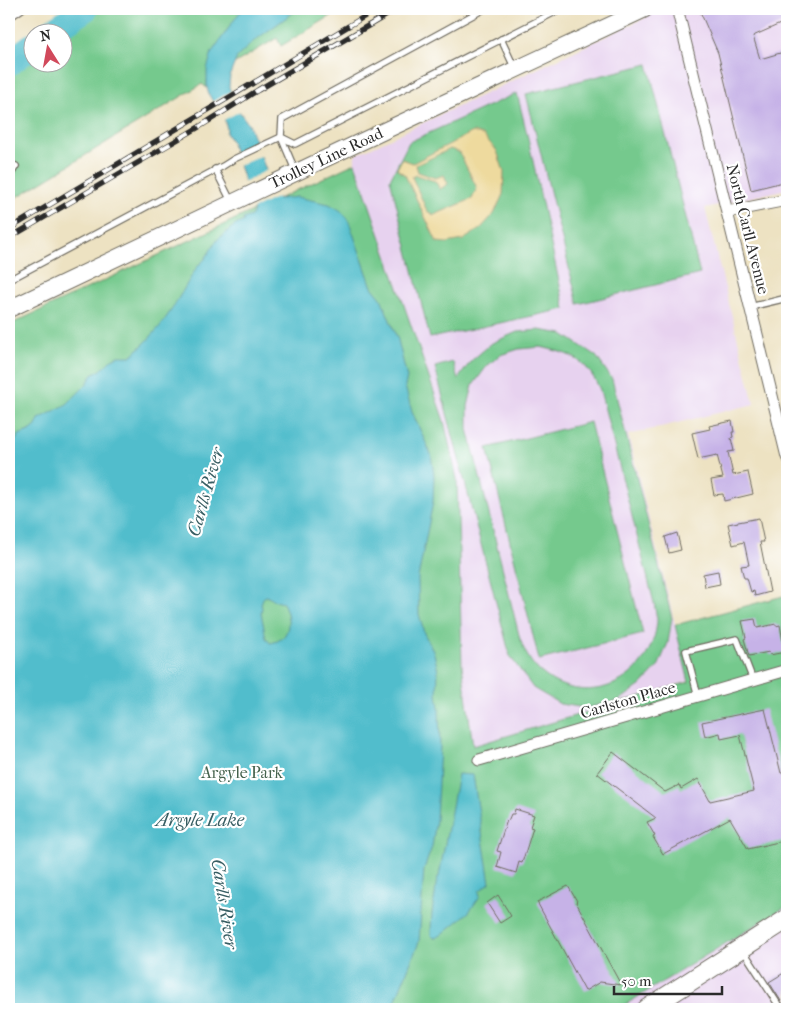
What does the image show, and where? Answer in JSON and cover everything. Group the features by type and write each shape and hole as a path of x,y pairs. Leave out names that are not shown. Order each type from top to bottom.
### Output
{"main road":[{"name":"Trolley Line Road","path":"9,309 645,9"},
{"path":"647,1009 787,919"}],"street":[{"name":"North Carll Avenue","path":"678,9 678,16 787,458"},
{"path":"727,212 787,200"},
{"name":"Carlston Place","path":"478,760 787,670"}],"lane":[{"path":"9,18 22,9"},
{"path":"296,172 281,137 282,119 484,9"},
{"path":"281,137 294,144 560,9"},
{"path":"501,39 515,69"},
{"path":"9,280 234,159 281,137"},
{"path":"9,177 16,166"},
{"path":"215,169 238,200"},
{"path":"750,308 787,298"},
{"path":"698,696 686,652 737,639 753,680"},
{"path":"741,948 781,1009"}],"shaded area":[{"path":"647,9 787,9 787,189 705,208 754,404 628,435 689,681 473,746 462,665 457,479 444,421 355,163 355,155 647,17"},
{"path":"787,906 787,1009 618,1009"}],"green space":[{"path":"67,9 343,9 281,46 277,38 207,80 207,88 202,84 9,202 9,48 22,40 22,72 72,72 72,22 48,22"},
{"path":"648,64 700,274 578,304 526,94"},
{"path":"517,93 565,309 430,338 390,179 409,142"},
{"name":"Argyle Lake","path":"355,163 444,421 457,479 462,665 473,746 689,682 675,625 787,595 787,906 618,1009 9,1009 9,325"},
{"path":"539,330 563,334 596,356 612,379 672,618 668,643 658,667 641,685 620,700 586,708 560,704 533,688 510,656 435,367 453,362 458,379 471,361 492,343 517,332","holes":["541,347 575,358 586,367 600,390 657,619 652,644 639,665 628,676 601,688 586,690 556,683 543,674 526,653 520,639 468,429 468,406 473,385 487,366 500,355 519,349"]},
{"path":"590,422 643,634 539,660 487,448"}],"sand":[{"path":"473,132 484,136 497,151 504,172 503,194 494,214 480,229 463,240 447,243 437,242 405,175 397,169 402,159 413,163","holes":["450,149 459,152 477,188 472,199 434,215 427,211 412,177 416,175 435,181 440,189 448,184 444,175 435,178 418,172 416,165"]}],"water":[{"name":"Argyle Lake","path":"246,9 298,9 254,41 237,57 230,75 229,87 239,111 249,125 278,199 297,197 329,204 340,210 348,219 372,287 381,298 398,340 407,378 405,386 412,412 431,454 434,476 433,502 418,578 419,614 424,633 434,653 438,671 437,694 440,747 436,820 432,847 424,869 419,942 392,1009 9,1009 9,443 36,426 39,419 67,404 85,386 94,373 101,370 112,359 118,356 131,356 147,341 161,325 197,267 205,259 217,240 234,226 244,221 243,219 251,216 254,211 231,141 226,133 225,121 209,95 207,88 207,69 212,52 239,13","holes":["266,596 283,603 286,609 288,628 282,638 270,643 266,638 261,604"]},
{"path":"458,774 473,775 490,883 479,891 480,896 469,912 440,936 434,938 431,935 432,910"}],"pier":[{"path":"233,90 242,110 222,121 211,103"},
{"path":"259,144 263,155 238,166 233,155"},
{"path":"267,170 280,196 251,210 242,183"}],"building":[{"path":"699,9 787,9 787,21 753,36 760,59 787,51 787,181 751,190 718,53"},
{"path":"732,421 734,432 732,432 733,437 731,438 734,451 728,452 733,475 748,472 753,494 724,501 723,494 714,495 711,480 723,478 717,455 698,459 692,433 710,429 709,426"},
{"path":"759,518 764,542 760,542 770,592 755,596 754,591 751,592 747,578 744,578 741,566 749,565 744,542 733,545 728,524"},
{"path":"677,533 681,550 669,553 665,537"},
{"path":"718,571 720,584 705,587 703,574"},
{"path":"755,619 757,628 776,624 776,626 780,625 785,652 770,655 769,652 749,656 744,639 746,638 742,621"},
{"path":"765,709 781,773 787,772 787,840 748,849 730,818 663,854 647,822 656,818 597,773 613,752 665,792 679,785 681,789 698,779 710,801 754,791 740,735 721,739 720,733 705,737 702,722"},
{"path":"515,809 534,815 530,827 533,828 522,863 519,862 516,873 497,867 501,852 497,851 507,820 511,814 514,814"},
{"path":"568,886 621,985 600,982 585,991 537,902"},
{"path":"498,895 511,916 500,923 487,903"},
{"path":"787,971 787,1009 786,1009 769,982"}],"waterway":[{"path":"66,22 85,9"},
{"path":"9,63 22,53"}],"railway":[{"path":"9,229 377,9"},
{"path":"9,238 397,9"}],"water label":[{"name":"Carlls River","path":"206,492"},
{"name":"Carlls River","path":"224,904"}],"park label":[{"name":"Argyle Park","path":"242,772"}]}
